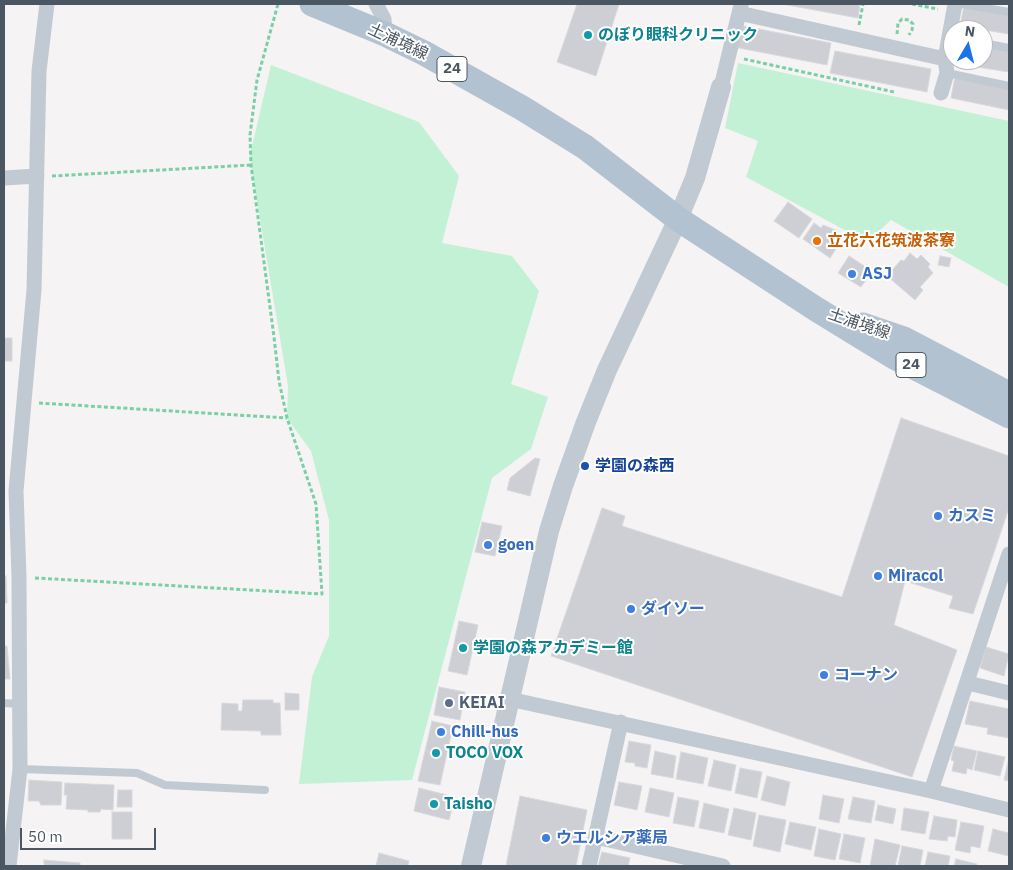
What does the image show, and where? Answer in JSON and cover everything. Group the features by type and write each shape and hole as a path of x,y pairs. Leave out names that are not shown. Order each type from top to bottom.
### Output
{"main road":[{"name":"土浦境線","path":"312,4 385,34 424,53 522,108 585,147 678,219 816,308 896,358 1009,416"},
{"name":"土浦境線","path":"816,308 904,340 1009,394"}],"street":[{"path":"9,866 20,770 11,703 19,577 16,491 34,290 39,71 48,4"},
{"path":"376,4 384,19 385,34"},
{"path":"954,20 956,7"},
{"path":"471,866 549,531 563,486 607,370 678,219 695,178 721,87 740,9 943,65"},
{"path":"941,92 945,70"},
{"path":"4,178 37,176"},
{"path":"932,791 1009,554"},
{"path":"968,683 1009,693"},
{"path":"509,699 932,791 1009,810"},
{"path":"589,866 621,722"},
{"path":"596,837 723,866"}],"lane":[{"path":"956,7 1009,12"},
{"path":"993,46 1009,48"},
{"path":"959,70 1009,86"},
{"path":"20,770 137,773 165,785 265,790"}],"path":[{"path":"19,577 322,594 316,504 287,418 279,381 251,165 251,128 257,80 278,4"},
{"path":"912,4 956,7"},
{"path":"729,55 894,92"},
{"path":"37,176 251,165"},
{"path":"24,402 287,418"}],"green space":[{"path":"738,63 1009,121 1009,287 891,220 867,242 746,177 758,141 725,128"},
{"path":"271,65 419,122 459,176 442,243 512,256 539,291 511,384 548,397 531,449 492,478 412,780 299,784 312,677 329,636 329,520 311,451 287,418 288,386 251,165 250,155"}],"building":[{"name":"のぼり眼科クリニック","path":"577,4 619,4 596,76 557,62"},
{"path":"782,4 860,4 858,18"},
{"path":"964,6 1009,13 1009,34 993,31 993,20 961,20"},
{"path":"738,25 831,43 827,65 734,47"},
{"path":"993,48 1009,50 1009,72 993,69"},
{"path":"835,51 931,69 927,92 830,73"},
{"path":"955,77 1009,89 1009,110 951,98"},
{"path":"788,202 812,219 799,238 774,221"},
{"path":"814,223 821,228 823,225 838,231 834,237 841,241 830,258 803,239"},
{"path":"910,253 917,259 921,255 930,264 928,267 933,273 920,287 923,290 915,300 887,276"},
{"path":"849,256 872,271 861,287 838,273"},
{"path":"940,256 951,258 949,267 938,265"},
{"path":"4,338 12,338 12,361 4,361"},
{"path":"901,418 1009,456 1009,508 973,614 949,608 953,596 905,581 894,625 957,650 912,777 551,656 602,508 625,516 622,526 842,597"},
{"path":"535,458 540,459 530,496 507,490 510,478"},
{"path":"482,522 502,526 495,556 475,552"},
{"path":"6,576 7,603 4,603 4,577"},
{"name":"学園の森アカデミー館","path":"459,621 478,625 467,675 448,671"},
{"path":"4,646 7,646 10,679 4,679"},
{"path":"986,647 1009,654 1004,676 980,668"},
{"name":"KEIAI","path":"439,687 465,692 460,720 434,715"},
{"path":"285,693 299,694 299,710 285,710"},
{"path":"243,700 273,700 273,703 280,703 281,735 261,735 261,731 221,730 222,703 238,704 238,711 242,711"},
{"path":"970,701 1009,709 1009,738 987,734 988,728 965,724"},
{"name":"TOCO VOX","path":"432,721 453,726 440,785 418,781"},
{"path":"629,741 651,745 647,768 635,766 635,763 625,762"},
{"path":"954,746 977,751 972,770 967,768 966,774 952,771 954,761 951,760"},
{"path":"655,751 676,756 673,778 651,774"},
{"path":"978,751 1005,757 1000,776 974,770"},
{"path":"681,752 708,758 703,784 676,779"},
{"path":"1009,758 1009,781 1004,780"},
{"path":"714,760 736,765 731,791 708,786"},
{"path":"740,768 762,772 757,798 735,793"},
{"path":"767,776 790,782 785,806 761,800"},
{"path":"29,780 62,782 61,805 41,805 39,801 28,801"},
{"path":"619,782 642,786 637,810 614,805"},
{"path":"65,783 114,785 113,810 101,809 100,812 88,812 88,810 66,809 67,795 64,795"},
{"name":"Taisho","path":"419,788 455,797 449,820 414,811"},
{"path":"650,788 674,793 669,817 645,812"},
{"path":"118,790 132,790 132,807 117,807"},
{"path":"823,795 844,799 839,823 819,819"},
{"name":"ウエルシア薬局","path":"520,796 587,810 576,866 506,866"},
{"path":"678,797 699,801 694,827 673,823"},
{"path":"853,797 875,801 871,823 848,819"},
{"path":"704,803 729,809 724,833 699,828"},
{"path":"878,805 896,809 893,824 875,820"},
{"path":"734,808 756,813 751,840 728,835"},
{"path":"904,808 929,812 925,834 901,830"},
{"path":"112,812 132,812 132,839 112,839"},
{"path":"759,815 786,820 780,852 753,846"},
{"path":"934,816 957,820 955,837 948,836 947,841 929,839"},
{"path":"790,822 816,827 811,850 785,844"},
{"path":"961,822 984,826 980,848 971,846 970,853 955,850"},
{"path":"819,829 841,834 835,860 814,856"},
{"path":"993,829 1009,833 1009,856 988,851"},
{"path":"844,834 865,838 860,863 839,859"},
{"path":"875,839 900,845 895,866 870,866"},
{"path":"902,846 923,850 920,866 898,866"},
{"path":"602,852 630,858 628,866 598,866"},
{"path":"928,852 950,856 948,866 925,866"},
{"path":"379,853 409,861 408,866 376,866"},
{"path":"956,859 977,864 976,866 954,866"},
{"path":"44,860 80,863 80,866 44,866"}],"place":[{"name":"のぼり眼科クリニック","path":"588,35"},
{"name":"立花六花筑波茶寮","path":"817,241"},
{"name":"ASJ","path":"852,274"},
{"name":"学園の森西","path":"585,466"},
{"name":"カスミ","path":"938,516"},
{"name":"goen","path":"488,545"},
{"name":"Miracol","path":"878,576"},
{"name":"ダイソー","path":"631,609"},
{"name":"学園の森アカデミー館","path":"463,648"},
{"name":"コーナン","path":"824,675"},
{"name":"KEIAI","path":"449,703"},
{"name":"Chill-hus","path":"441,732"},
{"name":"TOCO VOX","path":"436,753"},
{"name":"Taisho","path":"434,804"},
{"name":"ウエルシア薬局","path":"546,838"}]}
